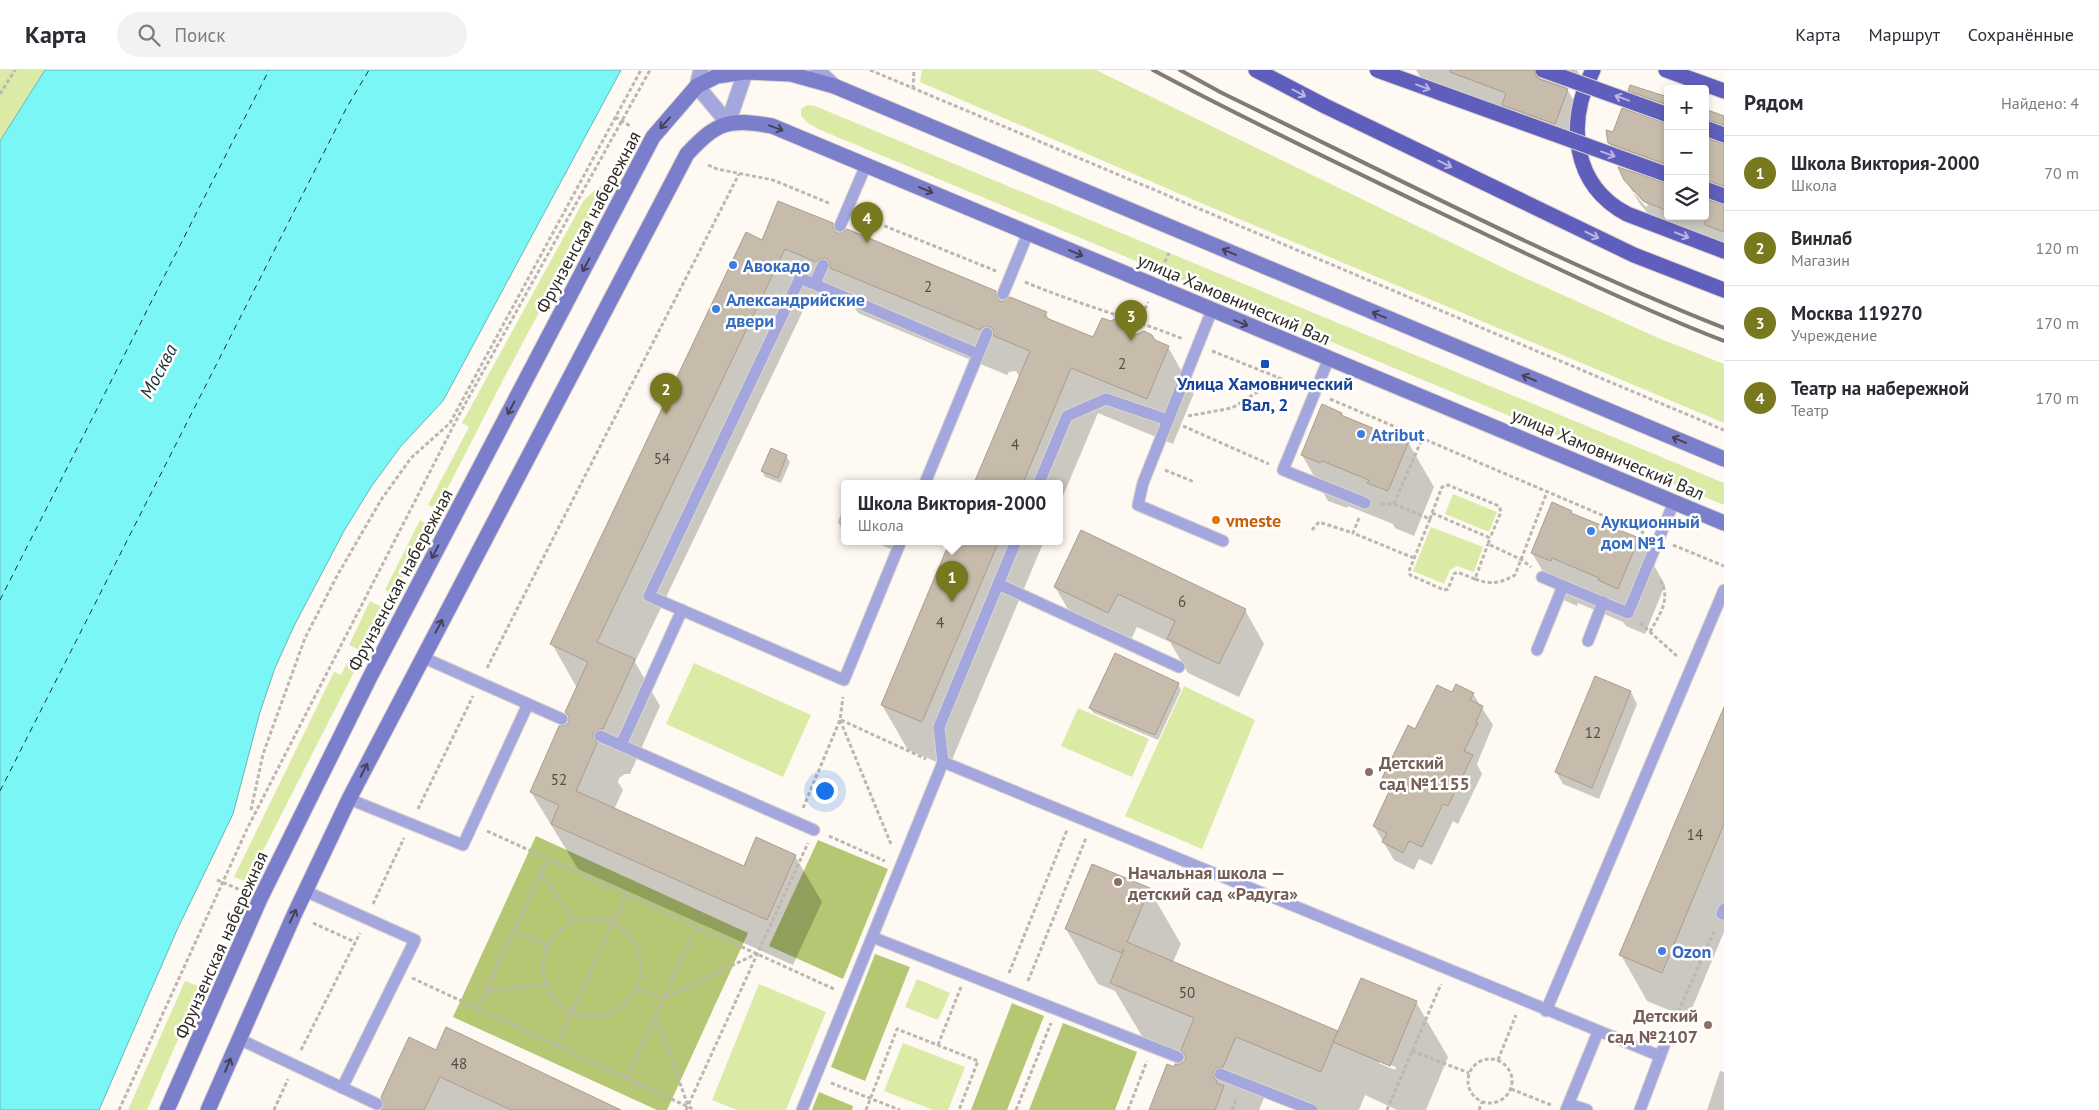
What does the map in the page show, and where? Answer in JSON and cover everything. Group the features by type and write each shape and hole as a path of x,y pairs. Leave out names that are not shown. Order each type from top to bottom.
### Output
{"main road":[{"path":"1256,70 1325,106 1634,255 1724,290"},
{"path":"1377,70 1664,174"},
{"path":"1543,70 1664,114"},
{"path":"1592,70 1579,107 1577,130 1585,173 1597,190 1612,206 1724,251"},
{"path":"1666,70 1724,91"},
{"path":"697,86 717,76 745,71 791,74 834,86 1724,459"},
{"name":"Фрунзенская набережная","path":"167,1110 260,899 371,675 654,137 697,86"},
{"name":"улица Хамовнический Вал","path":"728,123 747,121 772,126 1724,523"},
{"path":"208,1110 305,892 349,799 687,154 706,134 728,123"},
{"path":"1709,129 1724,135"},
{"path":"1709,190 1724,196"}],"street":[{"path":"701,70 697,86 728,123"},
{"path":"817,70 834,86"},
{"path":"728,123 745,71"}],"lane":[{"path":"840,226 866,165"},
{"path":"1003,294 1028,233"},
{"path":"815,283 823,265"},
{"path":"899,545 844,680 649,596 800,278 978,354"},
{"path":"1212,310 1150,464 1138,505 1224,541"},
{"path":"926,480 987,333"},
{"path":"1329,358 1283,470 1365,504"},
{"path":"1040,480 1067,416 1106,399 1168,420"},
{"path":"1542,577 1628,613 1674,502"},
{"path":"802,1110 942,764 939,727 1014,545"},
{"path":"998,584 1179,667"},
{"path":"1537,650 1563,586"},
{"path":"1546,1011 1724,590"},
{"path":"1588,641 1603,602"},
{"path":"621,745 682,610"},
{"path":"422,657 562,719"},
{"path":"349,799 463,845 528,704"},
{"path":"600,736 814,830"},
{"path":"942,764 1660,1056"},
{"path":"305,892 415,940 342,1088"},
{"path":"872,936 1178,1057"},
{"path":"1587,1110 1568,1107 1598,1032"},
{"path":"1640,1110 1667,1038"},
{"path":"239,1039 377,1104"},
{"path":"1220,1074 1312,1110"}],"path":[{"path":"0,94 15,70"},
{"path":"251,810 266,745 305,638 314,620 381,500 410,458 450,423 641,70"},
{"path":"119,1110 222,882 459,415 650,70"},
{"path":"870,70 913,90 1724,430"},
{"path":"913,90 914,70"},
{"path":"615,117 632,126"},
{"path":"708,165 716,169 773,180 1067,300 1140,321 1315,392 1724,566"},
{"path":"274,1110 479,683 739,174"},
{"path":"1186,210 1188,205"},
{"path":"1161,271 1168,253"},
{"path":"1140,321 1148,302"},
{"path":"1168,420 1232,408 1280,378"},
{"path":"1168,420 1283,470"},
{"path":"1394,504 1422,439"},
{"path":"1150,464 1194,482"},
{"path":"1475,579 1501,512 1500,506 1448,485 1442,487 1409,571 1410,575 1444,590 1448,589 1454,574 1457,572 1475,579 1491,584 1507,580 1515,575 1547,492"},
{"path":"1353,533 1365,504 1394,504 1430,519"},
{"path":"1432,513 1490,538"},
{"path":"1312,530 1319,522 1353,533 1414,558"},
{"path":"1488,544 1522,560 1542,577"},
{"path":"1649,562 1665,588 1666,601 1650,632"},
{"path":"1628,613 1691,668"},
{"path":"796,822 840,720 844,680"},
{"path":"840,720 942,764"},
{"path":"840,720 901,867"},
{"path":"1003,987 1073,816"},
{"path":"472,824 849,995"},
{"path":"1022,994 1092,824"},
{"path":"687,1108 814,830 901,867"},
{"path":"477,1009 548,859"},
{"path":"541,873 575,921"},
{"path":"217,880 242,891"},
{"path":"557,1045 626,894"},
{"path":"1667,1038 1723,912"},
{"path":"594,918 613,922 629,933 639,950 642,969 637,988 626,1003 610,1013 590,1016 572,1012 556,1000 546,984 543,965 548,946 559,931 575,921 594,918"},
{"path":"313,923 355,942"},
{"path":"627,1078 697,926"},
{"path":"514,930 548,946"},
{"path":"637,988 663,999 757,954"},
{"path":"1387,1110 1446,970"},
{"path":"399,972 627,1078 687,1108 695,1110"},
{"path":"938,1045 966,973"},
{"path":"485,992 546,984"},
{"path":"1498,1060 1522,1000"},
{"path":"1016,1110 1057,1008"},
{"path":"656,1014 687,1108"},
{"path":"866,1110 897,1030 978,1060 959,1110"},
{"path":"1128,1110 1152,1046"},
{"path":"1412,1050 1468,1073"},
{"path":"1486,1058 1498,1060 1508,1066 1512,1077 1511,1089 1504,1098 1493,1103 1482,1102 1472,1095 1467,1084 1468,1073 1476,1063 1486,1058"},
{"path":"815,1078 900,1110"},
{"path":"1511,1089 1554,1106"},
{"path":"1478,1110 1482,1102"}],"green space":[{"path":"0,70 45,70 0,141"},
{"path":"922,70 1096,70 1514,273 1656,337 1724,364 1724,423 1201,203 920,82"},
{"path":"807,105 815,106 1724,483 1724,505 818,129 801,116 801,109"},
{"path":"609,181 437,509 428,505 469,427 462,423 584,200"},
{"path":"1453,494 1497,512 1489,532 1445,514"},
{"path":"420,520 429,525 394,594 385,590"},
{"path":"1431,527 1483,547 1474,572 1457,566 1450,570 1444,584 1413,571"},
{"path":"370,601 386,609 364,652 349,645"},
{"path":"348,661 357,666 247,882 234,877 334,672 341,675"},
{"path":"694,663 811,715 783,777 666,724"},
{"path":"1184,686 1255,720 1202,849 1125,816"},
{"path":"1078,708 1149,739 1132,777 1061,746"},
{"path":"536,836 748,933 667,1110 657,1110 453,1017"},
{"path":"818,840 888,869 843,979 769,946"},
{"path":"875,954 910,967 865,1081 831,1067"},
{"path":"917,979 950,993 938,1020 905,1007"},
{"path":"185,981 201,987 147,1110 128,1110"},
{"path":"759,984 826,1012 786,1110 737,1110 712,1100"},
{"path":"1012,1003 1044,1016 1007,1110 971,1110"},
{"path":"1063,1023 1137,1052 1115,1110 1029,1110"},
{"path":"903,1043 965,1067 948,1110 933,1110 884,1091"},
{"path":"819,1092 853,1106 852,1110 812,1110"}],"water":[{"name":"Москва","path":"45,70 621,70 443,401 401,446 371,487 344,531 294,626 275,668 260,712 233,814 177,930 99,1110 0,1110 0,141"}],"building":[{"path":"1450,70 1534,70 1539,79 1568,89 1555,124 1502,105 1506,93 1450,72"},
{"path":"1630,85 1664,96 1664,104 1628,91"},
{"path":"1622,108 1664,123 1664,164 1608,143 1606,130 1613,132"},
{"path":"1709,110 1724,116 1724,125 1709,120"},
{"path":"1709,139 1724,144 1724,186 1709,181"},
{"path":"1618,167 1664,183 1664,209 1643,201 1624,180"},
{"path":"1709,200 1724,205 1724,232 1705,225 1705,220 1709,220"},
{"path":"778,201 833,223 837,233 847,229 996,291 1000,301 1010,297 1047,312 1044,317 1093,337 1102,318 1111,321 1115,319 1125,324 1129,338 1144,331 1152,335 1155,340 1169,346 1147,399 1071,368 1024,480 975,480 1030,351 994,336 993,329 989,326 983,327 980,330 830,268 829,261 826,258 819,259 816,262 785,249 597,642 635,659 603,729 593,733 597,743 576,791 744,866 756,837 796,855 767,920 551,824 559,805 530,792 559,726 566,725 569,722 568,715 565,712 588,662 550,644 746,232 762,240"},
{"path":"1322,404 1342,413 1341,415 1409,441 1388,491 1367,483 1369,480 1322,461 1320,463 1301,455"},
{"path":"771,448 787,455 778,478 761,471"},
{"path":"1552,502 1572,511 1571,513 1618,532 1619,530 1639,538 1618,589 1598,580 1599,578 1552,558 1551,561 1531,553"},
{"path":"1081,530 1246,609 1219,664 1167,639 1175,621 1118,594 1108,613 1054,587"},
{"path":"948,545 997,545 922,722 881,705"},
{"path":"1115,653 1179,683 1155,735 1089,708"},
{"path":"1595,676 1631,691 1592,788 1555,772"},
{"path":"1456,684 1474,693 1470,700 1483,706 1476,722 1478,723 1464,751 1473,755 1448,806 1443,804 1422,847 1409,841 1403,853 1382,842 1387,833 1373,826 1393,783 1382,778 1408,725 1415,729 1437,685 1452,692"},
{"path":"1724,707 1724,824 1662,973 1619,955"},
{"path":"1092,864 1150,888 1127,942 1338,1031 1321,1072 1236,1037 1223,1067 1216,1068 1213,1072 1216,1083 1224,1086 1215,1110 1149,1110 1167,1064 1174,1067 1175,1064 1180,1064 1185,1060 1185,1055 1181,1050 1194,1018 1110,983 1124,949 1122,953 1065,929"},
{"path":"1361,978 1417,1001 1390,1066 1333,1042"},
{"path":"446,1027 621,1110 511,1110 440,1077 424,1110 381,1110 384,1104 381,1097 409,1037 436,1050"}],"ferry route":[{"path":"0,600 269,70"},
{"path":"0,791 347,107 369,70"}],"railway":[{"path":"1153,70 1288,139 1424,205 1610,293 1724,341"},
{"path":"1180,70 1222,93 1408,185 1534,245 1660,302 1724,328"}],"place":[{"name":"Театр на набережной","path":"867,243"},
{"name":"Авокадо","path":"733,265"},
{"name":"Александрийские двери","path":"716,309"},
{"name":"Москва 119270","path":"1131,341"},
{"name":"Улица Хамовнический Вал, 2","path":"1265,364"},
{"name":"Винлаб","path":"666,414"},
{"name":"Atribut","path":"1361,434"},
{"name":"vmeste","path":"1216,520"},
{"name":"Аукционный дом №1","path":"1591,531"},
{"name":"Школа Виктория-2000","path":"952,602"},
{"name":"Детский сад №1155","path":"1369,772"},
{"name":"Начальная школа — детский сад «Радуга»","path":"1118,882"},
{"name":"Ozon","path":"1662,951"},
{"name":"Детский сад №2107","path":"1708,1025"}]}
